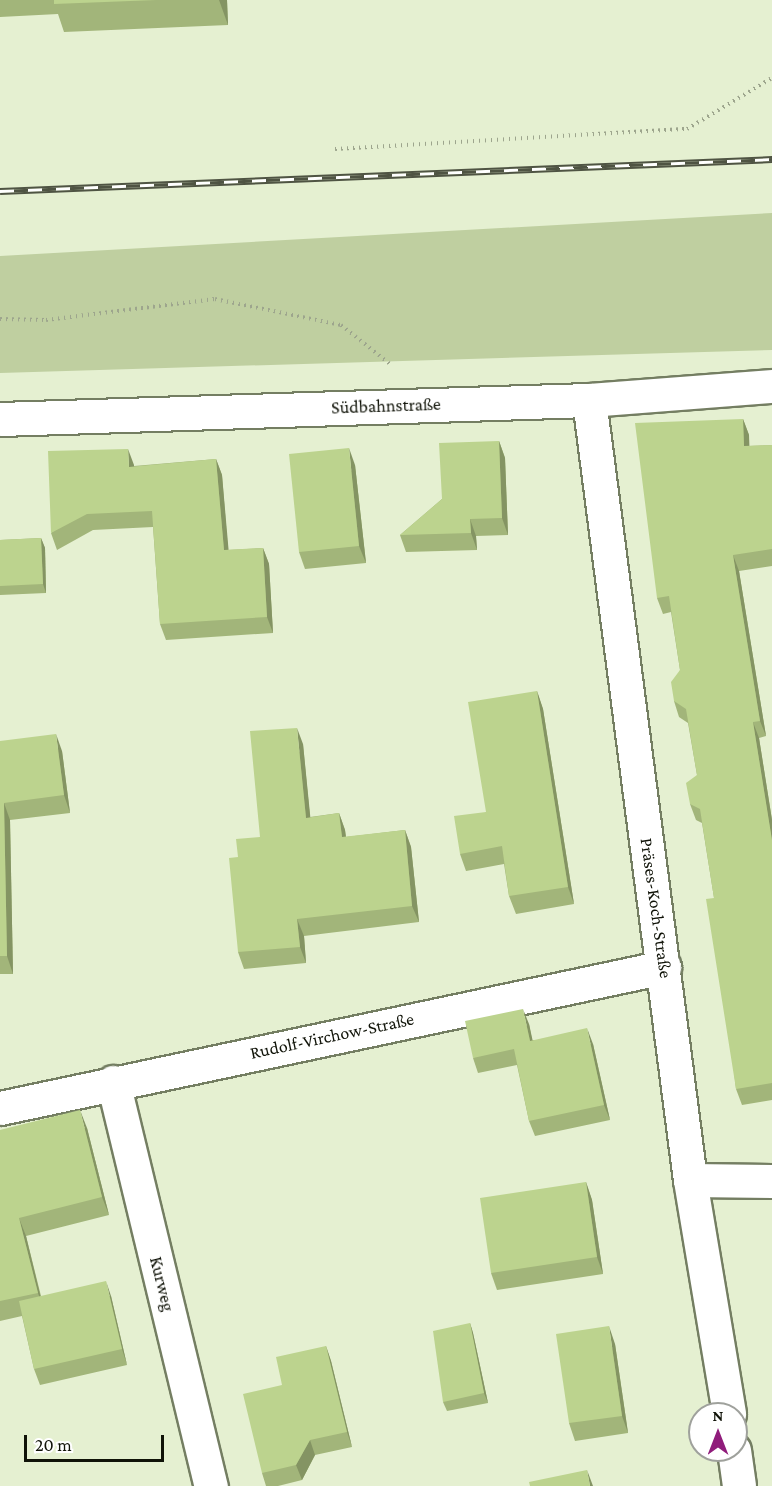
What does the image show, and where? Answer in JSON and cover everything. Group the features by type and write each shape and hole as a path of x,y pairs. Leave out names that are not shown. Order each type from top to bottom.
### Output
{"street":[{"name":"Südbahnstraße","path":"0,419 589,400 772,386"},
{"name":"Präses-Koch-Straße","path":"589,400 690,1180 727,1402"},
{"name":"Rudolf-Virchow-Straße","path":"0,1108 113,1082 664,967"},
{"name":"Kurweg","path":"113,1082 211,1486"},
{"path":"690,1180 772,1181"},
{"path":"736,1462 739,1486"}],"path":[{"path":"335,149 687,129 772,78"},
{"path":"0,319 46,320 215,299 341,325 443,405"}],"green space":[{"path":"772,213 772,350 0,373 0,256"}],"building":[{"path":"54,0 156,0 54,4"},
{"path":"743,419 744,446 772,445 772,549 733,555 760,721 753,722 772,840 772,1083 736,1089 706,899 714,898 700,809 690,804 686,783 697,775 686,709 674,701 671,682 680,670 669,596 657,598 635,423"},
{"path":"499,441 502,518 470,519 471,533 400,535 442,499 439,443"},
{"path":"349,448 359,546 299,552 289,454"},
{"path":"128,449 129,467 216,459 224,550 263,548 267,617 160,624 152,511 87,514 51,533 48,451"},
{"path":"41,538 43,584 0,586 0,540"},
{"path":"537,691 568,887 509,896 502,846 460,854 454,816 486,812 468,702"},
{"path":"297,728 306,818 339,813 342,837 405,830 412,906 297,919 300,947 238,952 229,858 238,857 236,839 260,837 250,731"},
{"path":"56,734 64,795 4,803 7,956 0,956 0,741"},
{"path":"523,1009 530,1041 587,1028 604,1105 529,1121 514,1049 473,1058 465,1021"},
{"path":"80,1110 102,1197 19,1218 38,1293 0,1301 0,1130"},
{"path":"586,1182 597,1257 491,1273 480,1198"},
{"path":"106,1281 122,1349 34,1369 19,1301"},
{"path":"470,1323 484,1393 443,1402 433,1331"},
{"path":"609,1326 622,1416 569,1423 556,1334"},
{"path":"326,1346 347,1432 310,1440 296,1465 262,1473 243,1394 282,1385 276,1357"},
{"path":"587,1470 590,1486 530,1486 529,1482"}],"railway":[{"path":"0,191 772,159"}]}
